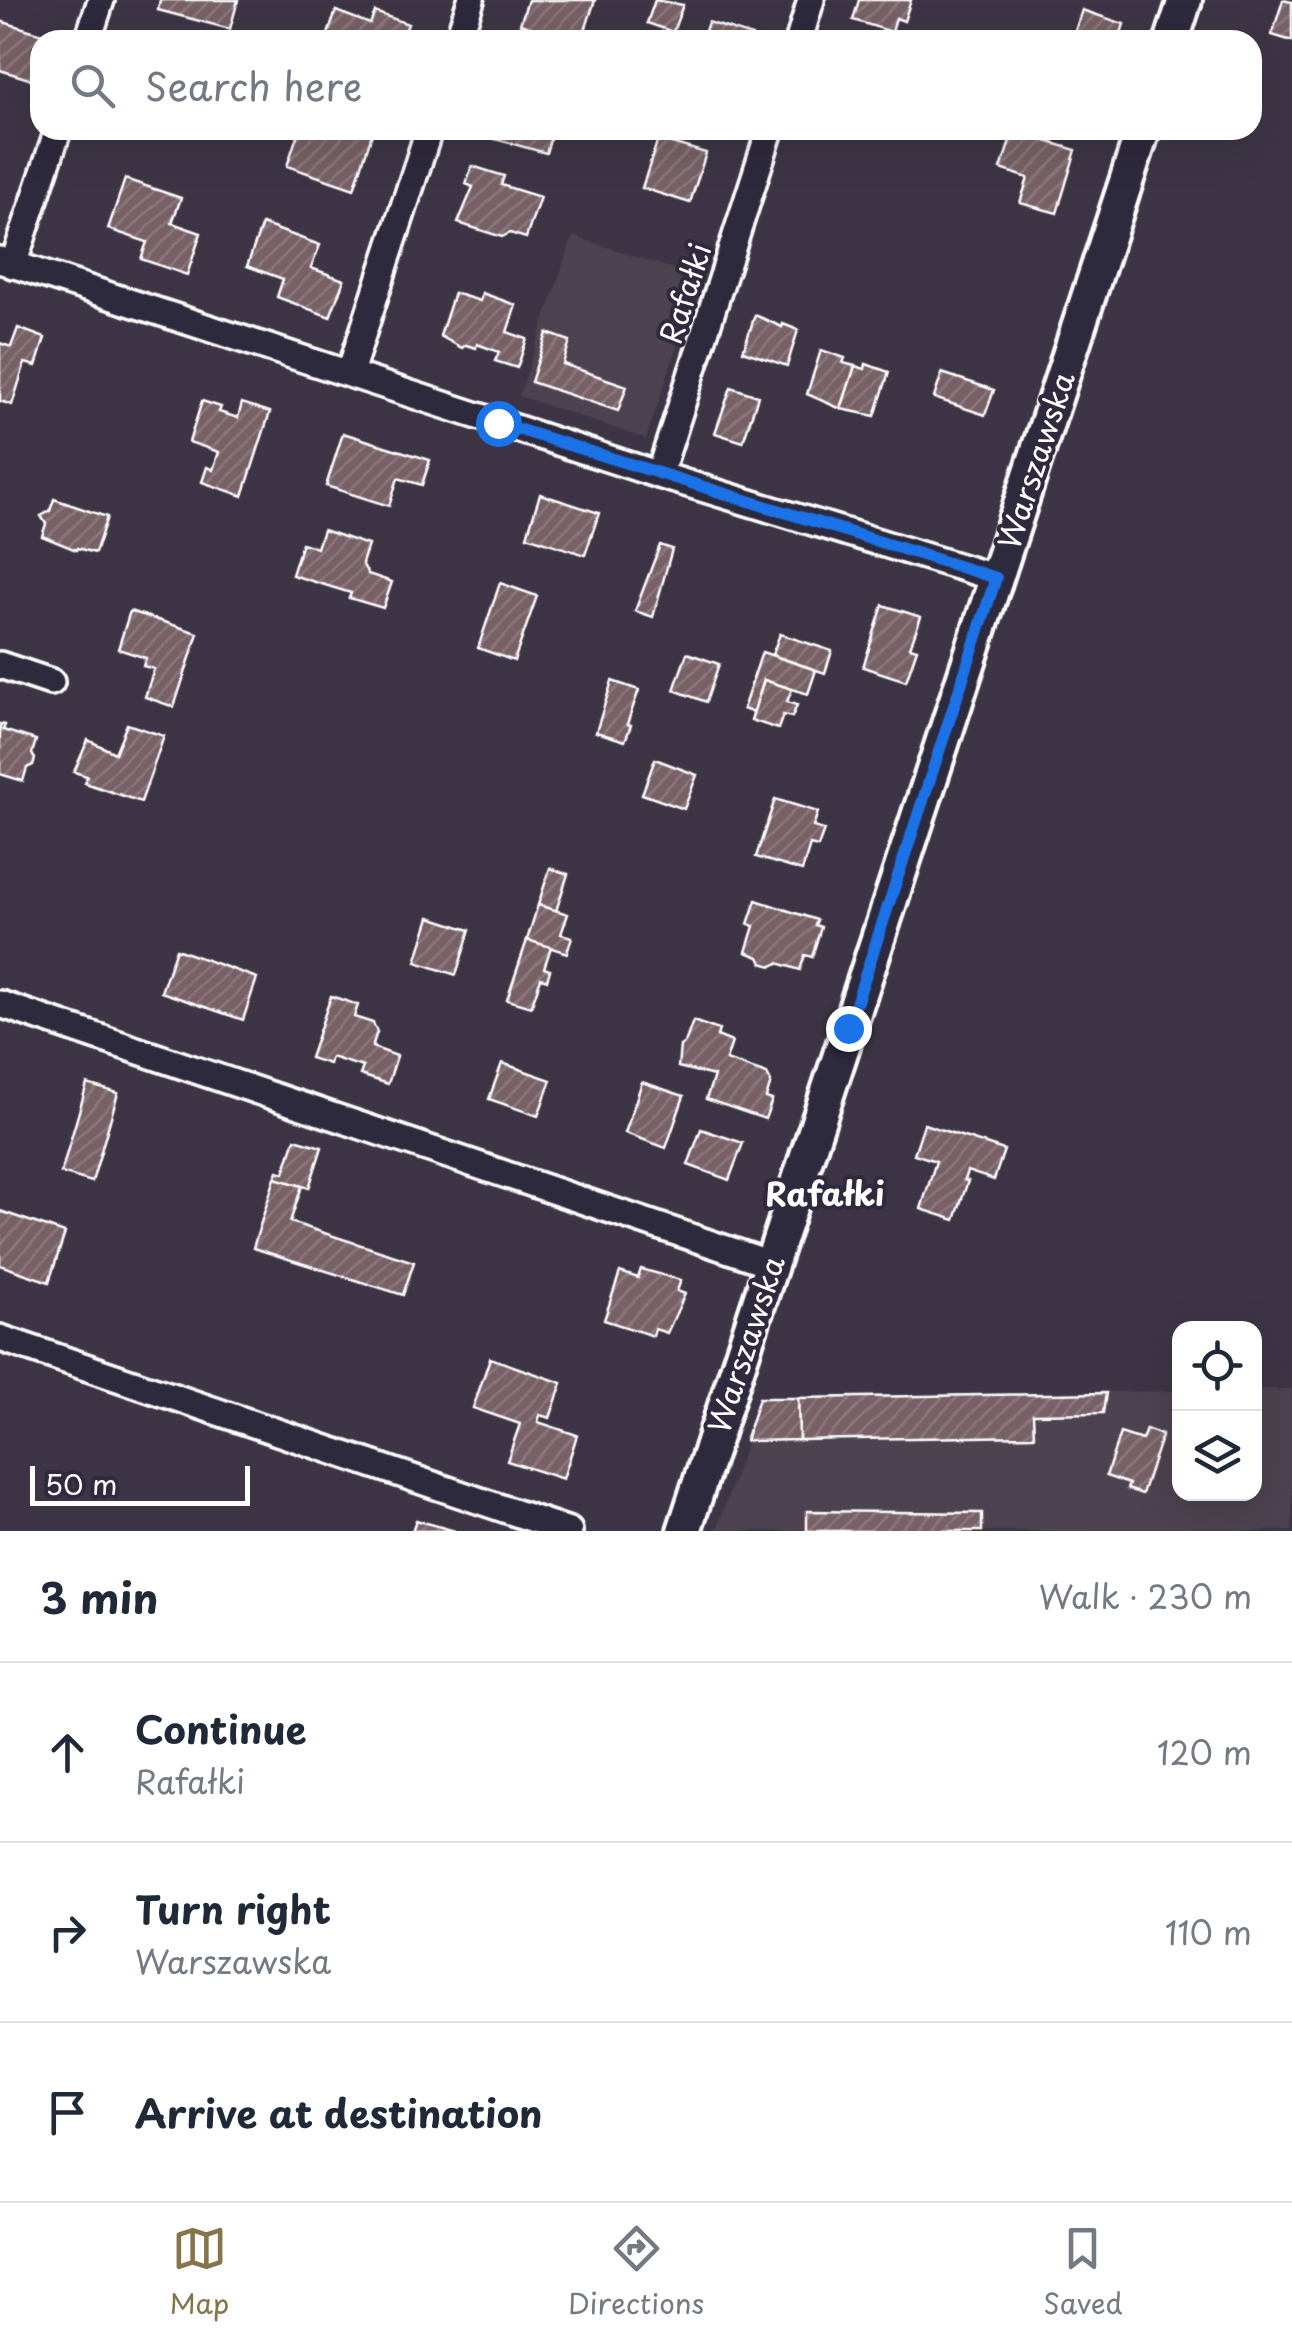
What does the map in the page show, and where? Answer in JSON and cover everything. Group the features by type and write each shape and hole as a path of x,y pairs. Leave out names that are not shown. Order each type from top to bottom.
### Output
{"street":[{"path":"91,30 101,0"},
{"path":"461,30 471,0"},
{"path":"802,30 812,0"},
{"path":"1175,30 1185,0"},
{"path":"54,140 7,262 660,475 996,578"},
{"path":"350,372 426,140"},
{"name":"Rafałki","path":"660,475 767,140"},
{"name":"Warszawska","path":"684,1531 1140,140"},
{"path":"0,665 50,682"},
{"path":"0,1004 771,1264"},
{"path":"0,1338 569,1531"}],"shaded area":[{"path":"573,236 700,278 646,439 519,396"},
{"path":"1262,1389 1292,1389 1292,1531 716,1531 762,1397 1172,1391 1172,1501 1262,1501"}],"building":[{"path":"160,0 238,0 230,29 158,10"},
{"path":"528,0 595,0 585,30 538,30 520,24"},
{"path":"655,0 683,5 674,30 647,23"},
{"path":"859,0 911,0 904,21 896,18 893,30 853,20"},
{"path":"1283,0 1292,2 1292,41 1272,35"},
{"path":"1082,10 1124,24 1122,30 1075,30"},
{"path":"336,11 370,24 375,12 408,24 406,30 329,30"},
{"path":"0,21 30,30 30,79 0,70"},
{"path":"708,22 733,30 705,30"},
{"path":"296,140 370,140 354,189 287,166"},
{"path":"499,140 550,140 546,153"},
{"path":"658,140 706,153 690,203 642,188"},
{"path":"1010,140 1043,140 1076,150 1057,213 1020,203 1028,178 1001,169"},
{"path":"472,166 504,176 501,185 540,197 526,238 510,233 502,237 458,223 473,187 466,184"},
{"path":"125,179 181,198 172,223 201,233 187,275 141,259 147,242 108,229"},
{"path":"262,224 320,245 311,268 344,280 330,317 277,297 283,279 247,266"},
{"path":"454,293 480,301 482,293 516,305 507,332 527,339 517,368 495,361 499,352 477,344 476,348 462,348 440,336"},
{"path":"755,315 798,330 787,366 743,351"},
{"path":"18,328 45,338 36,366 25,363 12,405 0,401 0,343 11,347"},
{"path":"547,333 570,341 563,364 627,386 618,411 531,382"},
{"path":"821,350 855,366 841,409 807,394"},
{"path":"866,364 889,372 875,416 841,409 855,366 865,369"},
{"path":"942,373 994,390 985,415 934,398"},
{"path":"731,387 758,396 743,442 715,433"},
{"path":"202,401 238,418 242,403 270,412 243,496 202,482 207,467 213,470 219,452 189,442"},
{"path":"343,433 430,460 422,485 398,478 389,506 326,486"},
{"path":"540,494 599,513 585,555 527,536"},
{"path":"54,499 107,517 95,553 42,536 46,524 41,516 50,511"},
{"path":"323,530 368,545 362,563 368,574 392,582 383,608 349,598 351,593 292,575 302,543 317,548"},
{"path":"660,545 672,549 653,617 635,611"},
{"path":"500,583 537,596 514,661 478,648"},
{"path":"883,605 921,617 910,647 917,649 906,681 863,667"},
{"path":"130,611 198,633 174,707 145,697 154,669 143,666 146,658 118,649"},
{"path":"780,634 832,651 825,673 772,655"},
{"path":"762,652 816,670 808,694 764,680 754,713 743,709"},
{"path":"687,653 719,664 706,702 674,690"},
{"path":"764,680 792,689 787,702 797,705 792,717 783,715 778,729 751,720"},
{"path":"612,681 639,690 625,741 596,732"},
{"path":"0,724 5,725 3,730 36,740 32,754 35,759 23,781 0,774"},
{"path":"127,724 164,736 141,802 85,783 87,776 74,772 88,740 115,753"},
{"path":"655,759 697,775 684,809 642,794"},
{"path":"775,799 818,812 813,827 824,830 818,847 810,845 802,871 756,857"},
{"path":"550,868 568,874 556,911 538,905"},
{"path":"756,900 817,920 815,925 821,927 812,957 805,955 800,970 762,963 759,957 746,952 754,926 748,924"},
{"path":"538,905 568,914 561,934 572,937 567,953 527,940"},
{"path":"430,917 470,930 456,975 416,962"},
{"path":"527,940 551,947 544,968 550,970 547,980 541,978 531,1007 507,1000"},
{"path":"176,949 257,978 243,1020 161,992"},
{"path":"331,996 358,1005 354,1017 373,1023 377,1032 372,1047 397,1056 388,1084 360,1075 363,1067 331,1057 329,1064 310,1058"},
{"path":"693,1021 719,1030 717,1036 732,1042 726,1060 767,1074 771,1082 766,1098 772,1100 765,1119 706,1099 714,1076 678,1067 680,1046 685,1043"},
{"path":"502,1063 551,1080 538,1116 489,1099"},
{"path":"642,1082 684,1096 666,1148 625,1133"},
{"path":"87,1084 118,1093 92,1182 61,1173"},
{"path":"924,1124 1004,1150 994,1180 967,1171 964,1180 968,1181 955,1220 921,1209 936,1161 914,1154"},
{"path":"701,1129 743,1143 729,1180 688,1165"},
{"path":"295,1139 322,1147 309,1188 275,1178 278,1171 284,1173"},
{"path":"275,1178 302,1186 290,1222 414,1262 403,1295 253,1248"},
{"path":"0,1211 65,1233 49,1282 0,1265"},
{"path":"641,1269 681,1280 677,1291 685,1294 667,1333 655,1329 653,1336 604,1320 620,1272 638,1278"},
{"path":"490,1358 562,1383 550,1418 540,1415 538,1422 577,1435 563,1479 507,1461 520,1424 473,1408"},
{"path":"1106,1393 1103,1413 1033,1414 1034,1436 799,1440 798,1398"},
{"path":"759,1398 798,1398 799,1440 745,1441"},
{"path":"1146,1429 1162,1435 1142,1494 1127,1489 1129,1484 1106,1476 1120,1433 1142,1440"},
{"path":"807,1511 982,1513 982,1531 807,1531"},
{"path":"416,1520 455,1531 412,1531"}],"district":[{"name":"Rafałki","path":"825,1193"}],"route":[{"path":"498,423 996,578 848,1028"}]}
